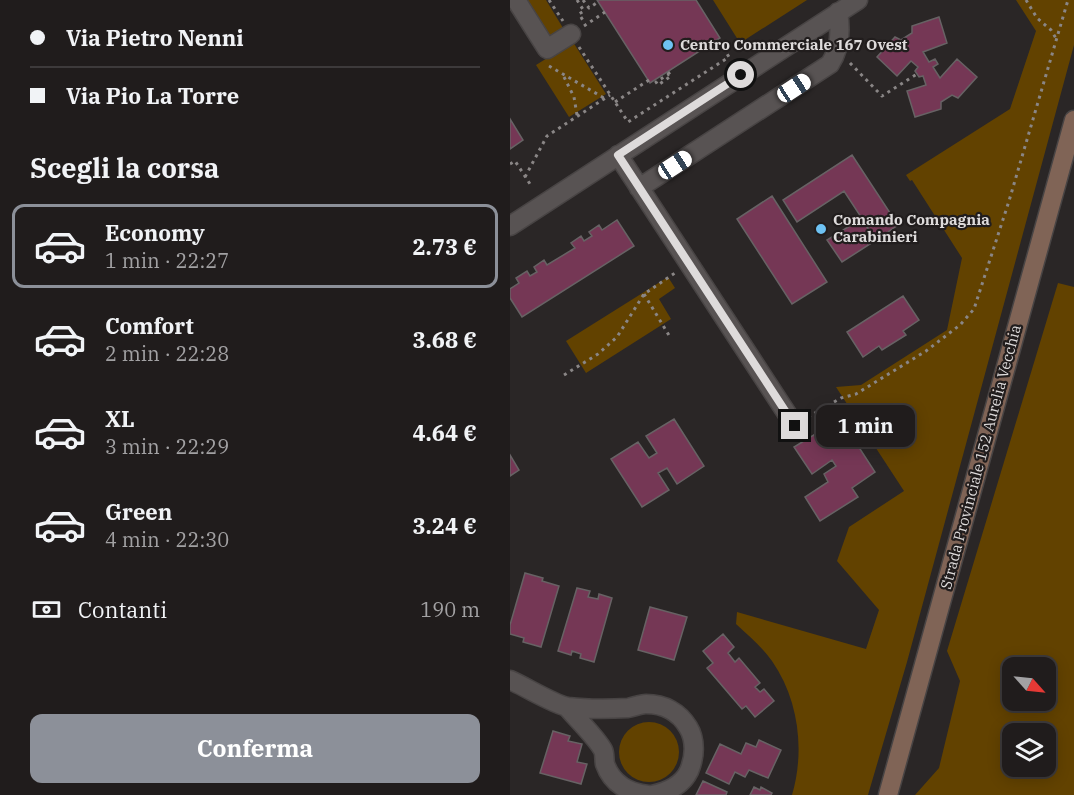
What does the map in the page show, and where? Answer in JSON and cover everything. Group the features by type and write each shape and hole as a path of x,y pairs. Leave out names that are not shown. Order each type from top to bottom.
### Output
{"main road":[{"name":"Strada Provinciale 152 Aurelia Vecchia","path":"888,795 1074,120"}],"street":[{"path":"516,0 547,49 578,29"},
{"path":"510,226 858,0"},
{"path":"639,188 830,64 834,58 841,27 838,12"},
{"path":"618,155 795,426"},
{"path":"510,680 567,707 630,708 644,704 658,705 672,710 683,719 691,732 694,746 687,774 678,785 665,792 650,795 636,794 623,788 612,778 603,751 567,707"}],"path":[{"path":"549,0 578,29 610,95 628,122 729,57 718,39"},
{"path":"577,0 584,11 579,14 578,29"},
{"path":"584,0 589,8 598,2"},
{"path":"1026,0 1037,18 1051,30 1057,40"},
{"path":"825,406 856,394 926,351 960,325 974,309 1009,201 1068,0"},
{"path":"594,19 605,12"},
{"path":"547,49 545,62 604,98"},
{"path":"830,64 849,62 882,96 917,74"},
{"path":"563,75 574,97 577,116"},
{"path":"615,102 649,80"},
{"path":"525,177 547,136 610,95"},
{"path":"510,164 515,161 532,187"},
{"path":"564,375 598,354 617,337 644,294 689,264"},
{"path":"644,294 670,337"}],"shaded area":[{"path":"525,0 546,0 563,28 549,37"},
{"path":"713,0 807,0 740,43"},
{"path":"1016,0 1074,0 1074,45 907,662 868,795 792,795 799,744 794,709 781,676 772,661 760,646 736,624 737,612 866,649 879,610 837,561 849,527 904,491 836,387 861,385 947,330 962,258 912,180 910,181 906,175 1010,109 1036,31"},
{"path":"573,42 606,94 569,117 536,65"},
{"path":"668,277 675,288 659,299 671,319 586,373 566,341"},
{"path":"1058,283 1074,287 1074,795 915,795 939,768 960,681 947,651"},
{"path":"649,722 670,731 679,752 670,773 649,782 628,773 619,752 628,731"}],"building":[{"name":"Centro Commerciale 167 Ovest","path":"597,0 696,0 720,38 650,83"},
{"path":"939,17 947,43 923,52 929,62 935,59 938,64 933,67 940,78 957,59 977,77 958,98 952,95 941,102 941,109 915,117 907,91 926,85 923,76 919,77 915,71 918,67 911,61 897,76 877,57 895,37 901,40 912,33 912,26"},
{"path":"510,119 523,140 510,149"},
{"path":"852,155 898,225 876,240 844,191 797,222 783,200"},
{"path":"772,196 827,282 792,304 737,219"},
{"path":"617,220 634,246 522,317 510,298 510,289 519,283 516,278 527,271 530,276 537,272 534,267 544,260 547,265 575,248 571,243 581,236 584,241 592,236 589,232 599,225 602,230"},
{"path":"863,221 872,235 867,239 870,244 842,262 827,240 856,222 858,225"},
{"path":"903,296 919,320 903,331 906,335 882,350 879,346 863,357 847,332"},
{"path":"674,419 704,466 677,484 667,468 658,473 669,490 642,507 611,459 638,442 649,458 657,453 646,436"},
{"path":"849,432 875,472 852,488 858,497 820,521 805,497 828,482 824,474 836,466 832,460 812,474 794,447 817,433 825,447"},
{"path":"510,455 519,470 510,476"},
{"path":"525,573 559,586 541,647 523,642 524,638 510,634 510,625"},
{"path":"577,588 590,591 588,597 598,599 599,594 612,598 594,662 580,658 581,654 572,651 571,655 558,651"},
{"path":"650,607 687,617 674,660 638,650"},
{"path":"723,634 734,647 728,653 735,662 739,658 760,683 755,687 760,692 764,689 774,701 755,717 746,706 742,709 707,668 713,663 703,651"},
{"path":"553,731 570,736 568,741 582,744 577,762 587,764 581,784 540,773"},
{"path":"759,740 781,750 768,778 749,770 745,777 735,772 729,784 706,773 720,744 741,754 746,743 756,747"},
{"path":"703,781 727,792 726,795 696,795"},
{"path":"754,787 760,790 761,787 772,793 771,795 750,795"}],"place":[{"name":"Centro Commerciale 167 Ovest","path":"668,45"},
{"name":"Comando Compagnia Carabinieri","path":"821,229"}],"route":[{"path":"741,75 618,155 795,426"}]}
